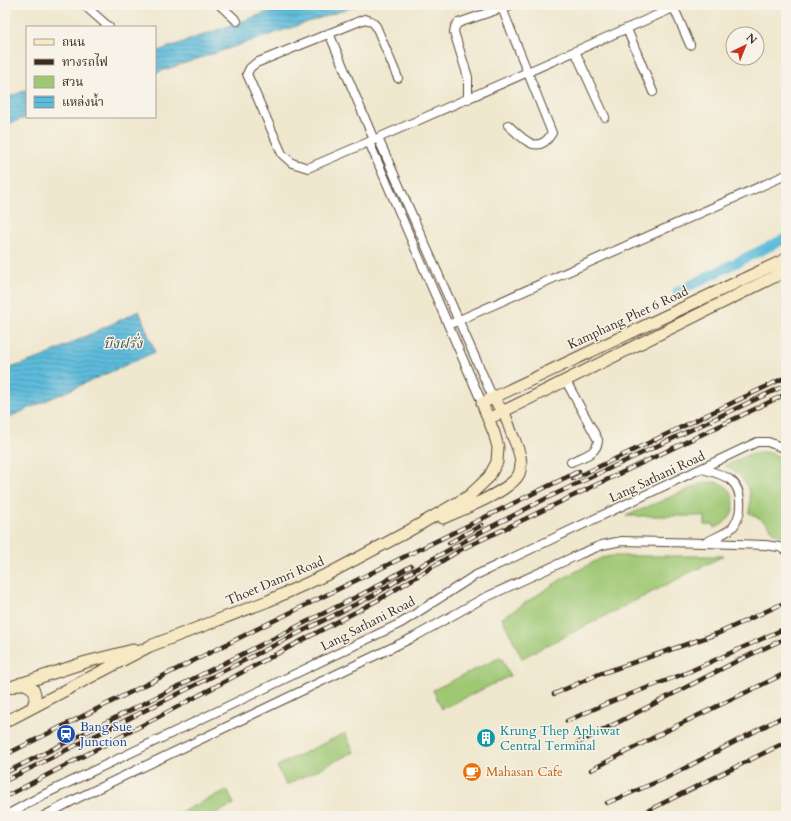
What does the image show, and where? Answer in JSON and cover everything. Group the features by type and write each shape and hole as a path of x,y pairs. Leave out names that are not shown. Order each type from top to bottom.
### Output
{"street":[{"path":"84,5 109,26"},
{"path":"220,5 237,21"},
{"path":"468,99 468,77 454,32 455,27 458,22 511,5"},
{"path":"398,78 376,26 372,21 365,19 256,63 246,74 282,154 292,163 308,168 677,6 690,45"},
{"path":"502,8 552,134 548,141 544,144 531,144 508,125"},
{"path":"627,28 654,92"},
{"path":"329,33 374,140 448,325 482,404"},
{"path":"575,51 605,118"},
{"path":"374,140 493,398"},
{"path":"448,325 786,175"},
{"name":"Kamphang Phet 6 Road","path":"482,404 786,259"},
{"name":"Kamphang Phet 6 Road","path":"488,420 786,271"},
{"path":"566,381 598,440 598,446 595,450 571,462"},
{"name":"Thoet Damri Road","path":"406,533 472,506 511,484 519,474 521,465 519,452 503,412 493,398"},
{"name":"Thoet Damri Road","path":"5,689 86,662 150,646 268,602 330,573 406,533 469,496 489,478 497,462 498,447 482,404"},
{"name":"Lang Sathani Road","path":"5,816 45,794 401,623 474,576 757,442 768,442 780,445 786,449"},
{"path":"702,469 722,474 735,483 741,497 740,512 733,527 706,542"},
{"path":"44,816 76,799 414,637 482,599 580,554 602,546 622,541 706,542 765,545 779,547 786,550"},
{"name":"Thoet Damri Road","path":"5,722 150,646"},
{"path":"21,683 29,686 35,692 36,699 33,706"}],"green space":[{"path":"752,453 772,453 786,461 786,537 774,533 763,521 749,513 750,498 746,483 734,471 725,466"},
{"path":"714,482 727,487 733,497 734,503 731,514 724,523 714,528 714,525 705,525 705,516 626,516 703,483"},
{"path":"612,556 723,556 522,658 502,618 562,579 601,558"},
{"path":"501,657 510,676 442,709 433,690"},
{"path":"345,733 354,752 286,785 277,766"},
{"path":"227,790 234,804 210,816 173,816"}],"water":[{"path":"288,5 359,5 156,73 156,52"},
{"path":"26,90 26,117 5,125 5,98"},
{"name":"บึงฝรั่ง","path":"139,311 155,352 5,419 5,370 42,357"}],"waterway":[{"path":"677,292 786,238"}],"railway":[{"path":"573,479 786,377"},
{"path":"5,781 374,595 427,562 547,498 786,385"},
{"path":"5,797 380,599 460,550 786,394"},
{"path":"5,755 579,471"},
{"path":"449,543 482,525"},
{"path":"5,773 370,590 411,566"},
{"path":"554,694 597,675 719,633 786,602"},
{"path":"567,721 610,702 686,673 786,628"},
{"path":"578,743 735,662 786,638"},
{"path":"591,770 670,729 786,673"},
{"path":"607,803 666,778 786,715"},
{"path":"637,816 786,742"}],"place":[{"name":"Bang Sue Junction","path":"66,734"},
{"name":"Krung Thep Aphiwat Central Terminal","path":"486,738"},
{"name":"Mahasan Cafe","path":"472,772"}]}
